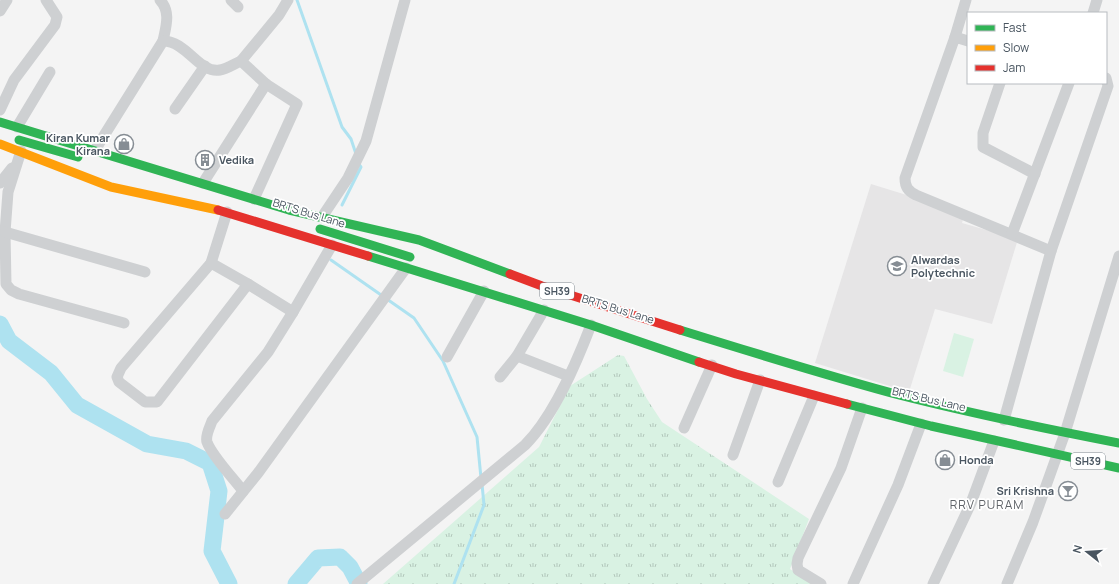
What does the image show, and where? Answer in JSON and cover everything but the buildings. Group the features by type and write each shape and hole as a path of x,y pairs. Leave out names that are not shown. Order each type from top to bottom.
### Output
{"main road":[{"name":"SH39","path":"0,122 254,199 441,247 542,286 785,363 904,396 1004,420 1062,440 1119,443"},
{"path":"0,134 88,160"},
{"name":"SH39","path":"0,144 19,157 111,187 227,212 484,291 712,365 814,396 921,424 1119,468"},
{"name":"BRTS Bus Lane","path":"271,215 286,219"},
{"name":"BRTS Bus Lane","path":"309,226 420,260"},
{"name":"BRTS Bus Lane","path":"720,352 887,402 1008,430"}],"street":[{"path":"0,110 14,80 55,25 57,17 46,0"},
{"path":"95,150 163,41 168,13 161,0"},
{"path":"163,41 170,41 180,46 213,71 222,70 240,61 279,14 288,0"},
{"path":"322,217 355,166 366,141 405,0"},
{"path":"966,0 955,37 905,178 905,184 907,189 916,195 1051,251"},
{"path":"1093,12 1097,0"},
{"path":"955,37 967,41"},
{"path":"240,61 266,84 297,104 254,199"},
{"path":"175,109 205,66"},
{"path":"17,127 50,72"},
{"path":"1004,420 1051,251 1108,86 1107,82"},
{"path":"203,183 266,84"},
{"path":"1000,84 983,133 983,147 1035,174"},
{"path":"1012,234 1069,84"},
{"path":"0,184 19,157"},
{"path":"19,157 8,192 4,277 6,284 11,290 18,294 124,323"},
{"path":"227,212 211,263 118,372 117,377 119,382 145,402 156,402 248,284"},
{"path":"5,232 145,272"},
{"path":"243,491 211,450 207,441 208,431 212,421 268,352 332,245"},
{"path":"1007,584 1033,522 1062,440 1119,256"},
{"path":"211,263 293,312"},
{"path":"225,514 406,268"},
{"path":"447,357 484,291"},
{"path":"500,377 517,356 544,310"},
{"path":"357,584 487,477 537,433 549,416 591,325"},
{"path":"517,356 568,376"},
{"path":"684,428 712,365"},
{"path":"733,456 760,380"},
{"path":"778,482 814,396"},
{"path":"821,584 798,570 798,558 841,468 862,408"},
{"path":"853,584 898,485 921,424"},
{"path":"933,584 971,503 994,441"}],"shaded area":[{"name":"Alwardas Polytechnic","path":"871,184 965,213 962,223 1018,239 992,324 935,309 909,392 815,363"}],"green space":[{"path":"954,333 974,339 963,377 943,371"},
{"path":"618,355 624,356 647,399 662,422 809,519 790,569 812,584 383,584 539,447 570,386"}],"waterway":[{"path":"297,0 342,127 351,139 356,154"},
{"path":"342,205 361,167 359,164"},
{"path":"331,260 414,318 443,361 477,437 481,478"},
{"path":"0,324 9,341 51,373 77,405 147,444 186,451 210,463 219,491 212,551 229,584"},
{"path":"454,584 484,505 482,484"},
{"path":"296,584 318,558 340,557 350,567 359,584"}],"traffic: fast":[{"path":"0,122 289,210 419,240 510,274"},
{"path":"19,140 78,157"},
{"path":"320,229 410,257"},
{"path":"368,256 591,325 699,362"},
{"path":"680,330 903,396 1011,421 1119,443"},
{"path":"847,404 931,426 1119,468"}],"traffic: slow":[{"path":"0,144 111,187 218,210"}],"traffic: jam":[{"path":"218,210 368,256"},
{"path":"510,274 542,286 680,330"},
{"path":"699,362 736,374 847,404"}],"place":[{"name":"Kiran Kumar Kirana","path":"124,144"},
{"name":"Vedika","path":"205,160"},
{"name":"Alwardas Polytechnic","path":"897,266"},
{"name":"Honda","path":"945,460"},
{"name":"Sri Krishna","path":"1068,491"}],"district":[{"name":"RRV PURAM","path":"987,505"}]}
